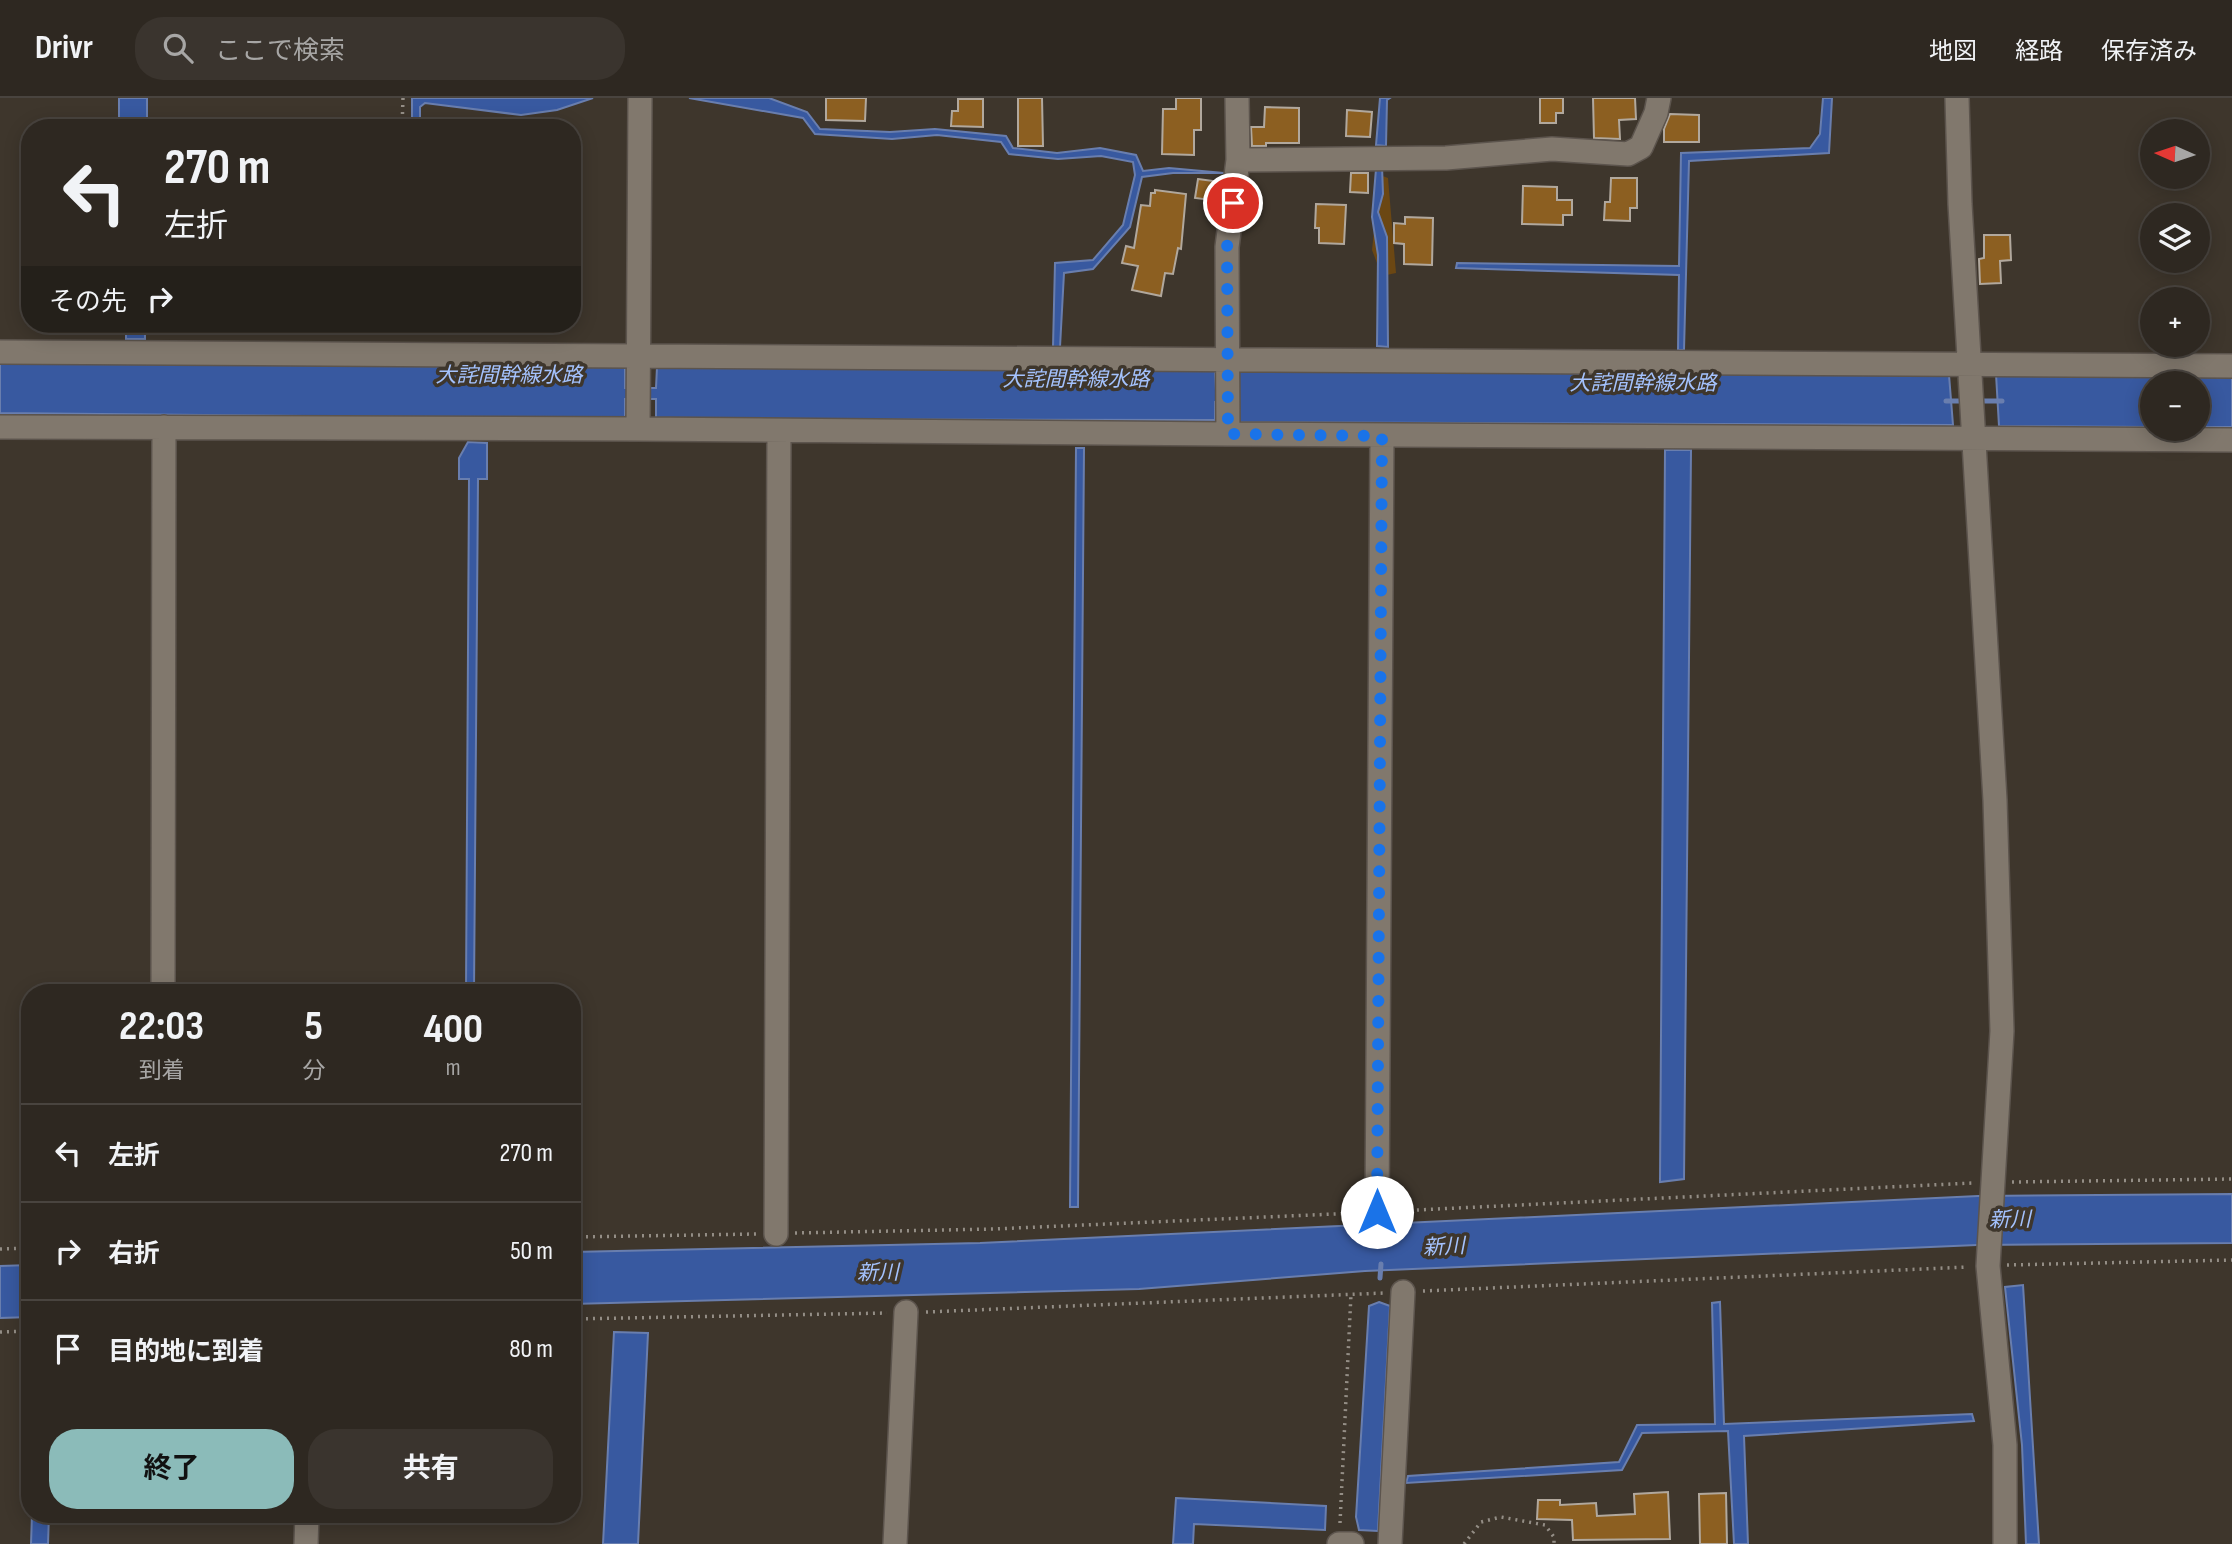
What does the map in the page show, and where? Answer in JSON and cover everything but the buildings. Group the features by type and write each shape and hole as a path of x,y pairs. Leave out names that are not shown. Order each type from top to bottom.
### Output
{"street":[{"path":"638,429 640,98"},
{"path":"1228,434 1227,247 1238,160 1237,98"},
{"path":"1238,160 1446,159 1552,149 1629,154 1640,147 1656,113 1659,98"},
{"path":"1957,98 1995,800 2002,1031 1988,1266 2004,1445 2005,1544"},
{"path":"0,352 639,368 1226,360 2232,366"},
{"path":"0,427 2232,440"},
{"path":"163,984 164,427"},
{"path":"776,1234 779,431"},
{"path":"1377,1212 1382,436"},
{"path":"1390,1544 1403,1292"},
{"path":"895,1544 906,1312"},
{"path":"306,1544 307,1523"},
{"path":"1339,1544 1352,1544"}],"path":[{"path":"402,119 403,98"},
{"path":"581,1237 993,1229 1992,1182 2232,1179"},
{"path":"0,1249 21,1248"},
{"path":"581,1319 906,1312 2050,1262 2232,1260"},
{"path":"1339,1544 1352,1294"},
{"path":"0,1332 21,1331"},
{"path":"1464,1544 1481,1522 1501,1517 1545,1525 1554,1537 1554,1544"}],"shaded area":[{"path":"1380,175 1388,178 1396,273 1382,276 1372,250"}],"water":[{"path":"119,98 147,98 147,119 119,119"},
{"path":"412,98 593,98 557,110 521,115 425,103 420,107 420,119 412,119"},
{"path":"689,98 769,98 807,112 820,129 890,132 935,129 1006,136 1013,148 1057,153 1100,148 1136,155 1143,171 1169,168 1224,173 1173,173 1142,177 1130,227 1093,269 1064,273 1060,347 1053,347 1055,263 1093,260 1123,225 1135,175 1133,162 1101,156 1058,159 1009,154 1001,142 937,135 892,139 815,134 803,118"},
{"path":"1380,98 1390,98 1387,100 1386,146 1376,145"},
{"path":"1823,98 1832,98 1829,153 1689,161 1684,350 1678,350 1679,275 1456,268 1457,263 1679,266 1681,153 1810,148 1820,134"},
{"path":"1382,166 1383,194 1378,212 1387,237 1388,347 1377,346 1378,255 1372,217 1376,169"},
{"path":"126,333 145,333 145,339 126,339"},
{"path":"0,362 625,366 625,388 656,388 657,367 1215,371 1216,390 1239,390 1239,370 1949,375 1953,425 1239,422 1239,402 1215,402 1215,420 656,419 656,399 625,399 625,419 0,413"},
{"path":"1996,374 2140,375 2140,427 1999,426"},
{"path":"2210,375 2232,375 2232,427 2210,427"},
{"path":"468,442 487,443 487,479 478,479 474,984 466,984 469,479 459,479 459,458"},
{"path":"1076,448 1084,448 1078,1207 1070,1207"},
{"path":"1665,450 1691,450 1684,1179 1660,1182"},
{"name":"新川","path":"2232,1194 2232,1243 1977,1245 1365,1271 1139,1289 581,1304 581,1252 980,1243 1978,1196"},
{"path":"21,1265 21,1317 0,1318 0,1266"},
{"path":"2023,1285 2039,1544 2026,1544 2022,1445 2005,1287"},
{"path":"1379,1302 1390,1306 1378,1531 1359,1530 1356,1517 1369,1306"},
{"path":"1720,1302 1724,1424 1972,1414 1974,1421 1744,1436 1748,1544 1734,1544 1728,1431 1642,1433 1622,1470 1406,1483 1408,1476 1619,1462 1637,1425 1715,1424 1712,1303"},
{"path":"614,1332 648,1333 638,1544 603,1544"},
{"path":"1176,1498 1326,1506 1325,1530 1194,1524 1193,1544 1173,1544"},
{"path":"32,1523 49,1523 48,1544 31,1544"}],"waterway":[{"name":"大詫間幹線水路","path":"1946,401 1967,401"},
{"name":"大詫間幹線水路","path":"1977,401 2002,401"},
{"path":"1380,1278 1381,1264"}],"route":[{"path":"1233,203 1227,247 1228,434 1382,436 1377,1212"}]}
